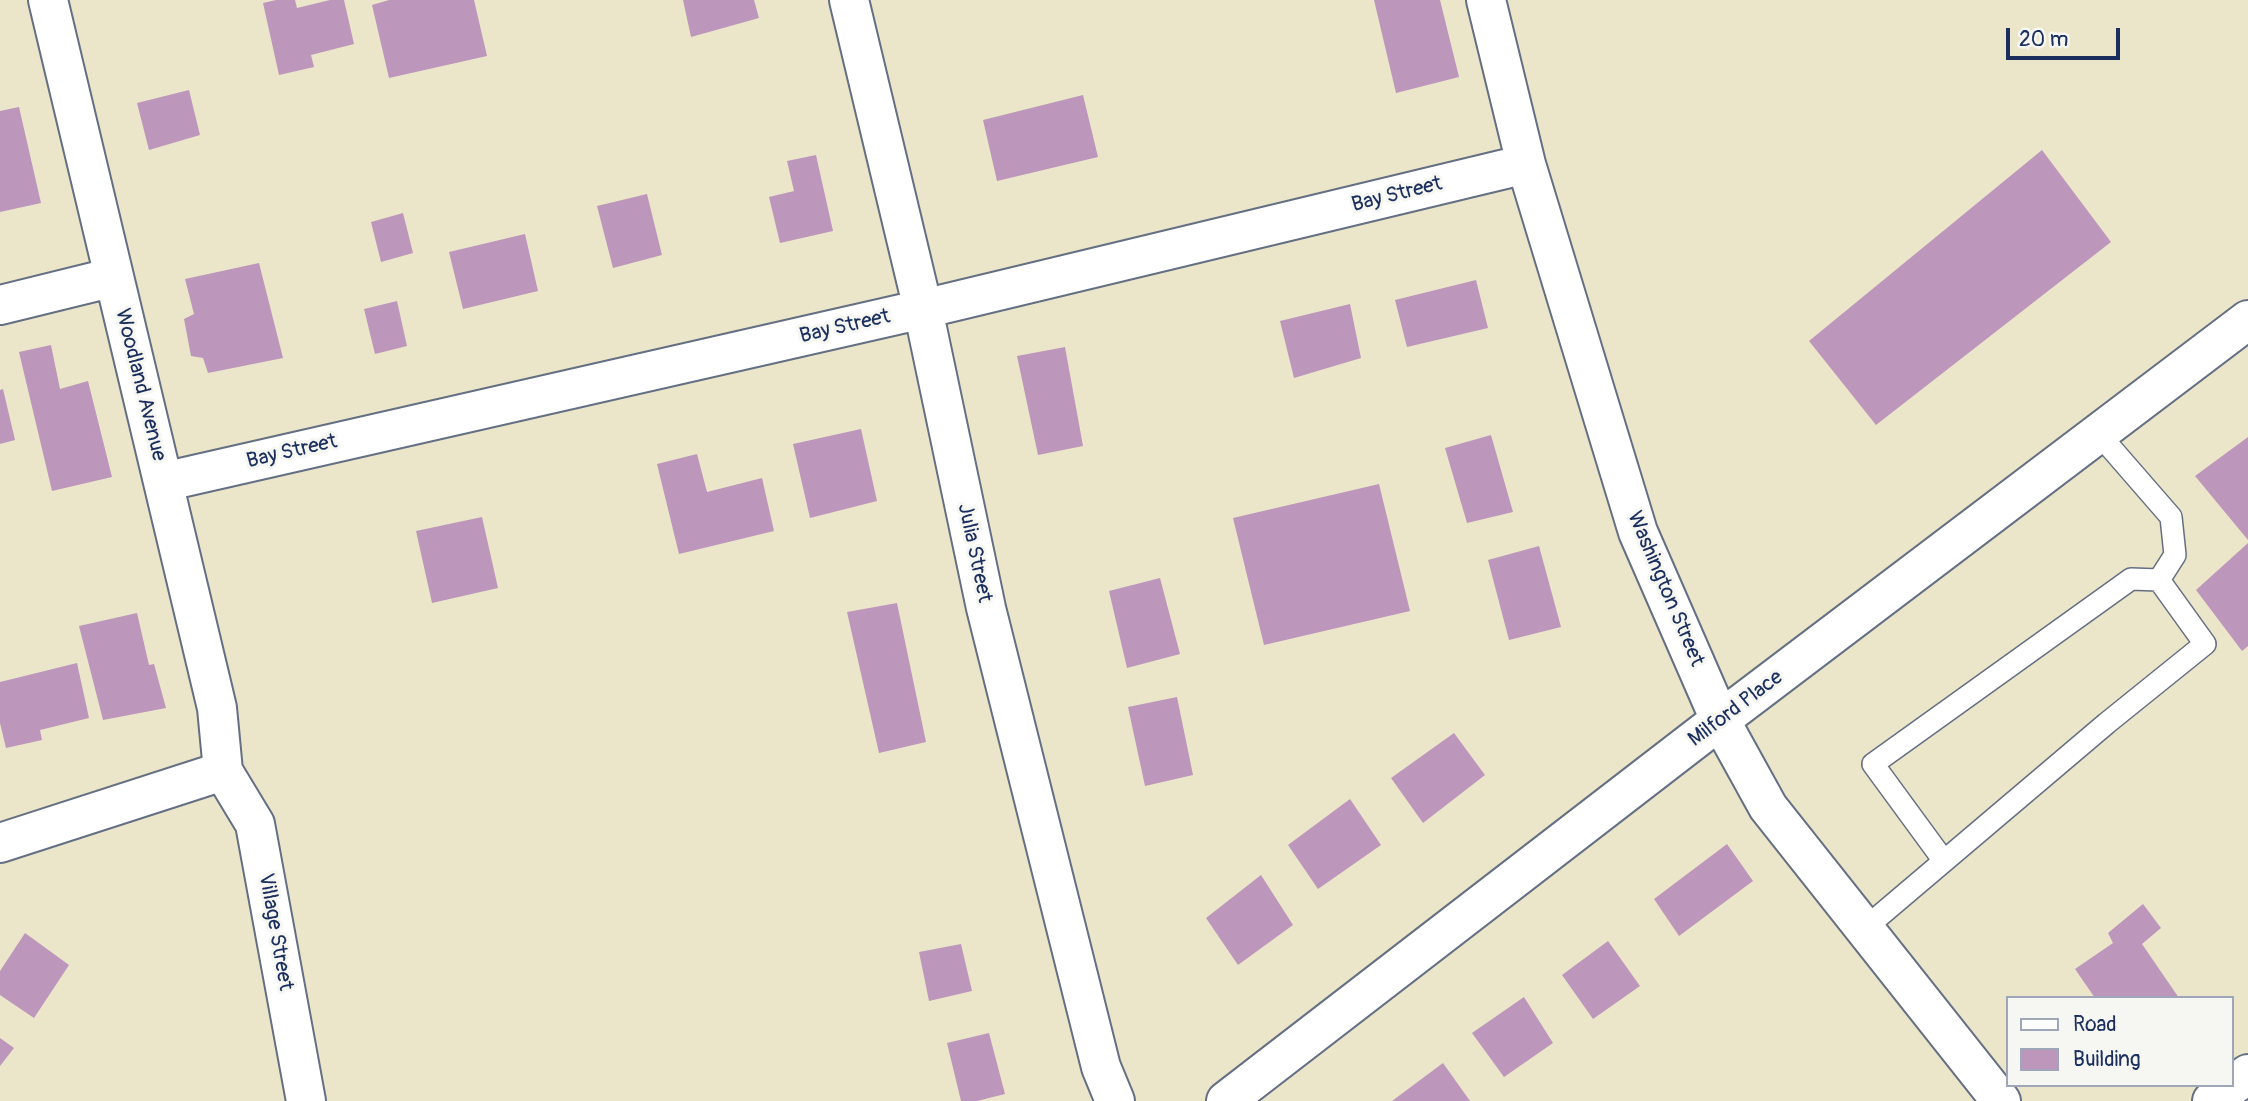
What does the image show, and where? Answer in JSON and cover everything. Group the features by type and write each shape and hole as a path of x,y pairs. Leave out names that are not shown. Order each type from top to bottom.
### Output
{"street":[{"name":"Woodland Avenue","path":"48,0 217,709 223,771"},
{"name":"Julia Street","path":"849,0 923,309 986,608 1101,1067 1115,1101"},
{"name":"Washington Street","path":"1486,0 1525,164 1638,532 1720,720 1768,807 2001,1101"},
{"name":"Bay Street","path":"163,482 923,309 1525,164"},
{"path":"0,305 114,277"},
{"name":"Milford Place","path":"1226,1101 1720,720 2248,320"},
{"path":"0,843 223,771"},
{"name":"Village Street","path":"223,771 255,824 306,1101"},
{"path":"2212,1101 2231,1087"}],"lane":[{"path":"2098,433 2171,517 2175,555 2158,579"},
{"path":"1944,862 1873,764 2131,579 2158,579"},
{"path":"1864,929 2107,723 2205,644 2158,579"}],"building":[{"path":"295,0 297,8 330,0 344,0 354,44 311,55 314,67 279,75 263,3"},
{"path":"389,0 474,0 487,56 389,78 372,5"},
{"path":"683,0 754,0 759,18 691,37"},
{"path":"1374,0 1440,0 1459,77 1396,93"},
{"path":"189,90 200,135 149,150 137,103"},
{"path":"1083,95 1098,157 997,181 983,120"},
{"path":"19,107 41,203 0,212 0,111"},
{"path":"2042,150 2111,242 1876,425 1809,341"},
{"path":"816,155 833,231 780,243 769,197 794,191 787,161"},
{"path":"647,194 662,255 613,268 597,206"},
{"path":"403,213 413,253 381,262 371,222"},
{"path":"525,234 538,291 463,309 449,252"},
{"path":"259,263 283,358 208,373 203,358 191,356 184,319 194,314 185,279"},
{"path":"1476,280 1488,328 1407,347 1395,300"},
{"path":"397,301 407,346 375,354 364,309"},
{"path":"1350,304 1361,358 1294,378 1280,321"},
{"path":"51,345 60,389 88,381 112,477 52,491 19,352"},
{"path":"1065,347 1083,446 1038,455 1017,356"},
{"path":"3,389 15,440 0,444 0,390"},
{"path":"861,429 877,501 810,518 793,444"},
{"path":"1491,435 1513,512 1467,523 1445,448"},
{"path":"2248,437 2248,540 2195,476"},
{"path":"697,454 707,492 762,478 774,531 679,554 657,464"},
{"path":"1379,484 1410,611 1264,645 1233,518"},
{"path":"482,517 498,588 432,603 416,531"},
{"path":"2248,543 2248,646 2242,651 2196,590"},
{"path":"1539,546 1561,627 1509,640 1488,560"},
{"path":"1160,578 1180,654 1127,668 1109,591"},
{"path":"897,603 926,742 879,753 847,612"},
{"path":"137,613 149,665 154,664 166,708 103,720 79,626"},
{"path":"77,663 89,718 40,730 42,740 6,748 0,723 0,682"},
{"path":"1177,697 1193,775 1145,786 1128,707"},
{"path":"1454,733 1485,775 1423,823 1391,778"},
{"path":"1350,799 1381,845 1318,889 1288,845"},
{"path":"1727,844 1753,881 1679,936 1654,899"},
{"path":"1261,875 1293,925 1238,965 1206,918"},
{"path":"2143,904 2161,928 2142,944 2178,996 2094,996 2075,969 2113,943 2108,933"},
{"path":"25,933 69,965 34,1018 0,995 0,971"},
{"path":"1608,941 1640,986 1593,1019 1562,975"},
{"path":"961,944 972,991 929,1001 919,952"},
{"path":"1524,997 1553,1043 1504,1077 1472,1033"},
{"path":"989,1033 1005,1094 977,1101 961,1101 947,1043"},
{"path":"0,1038 14,1048 0,1066"},
{"path":"1443,1063 1470,1101 1392,1101"}]}
